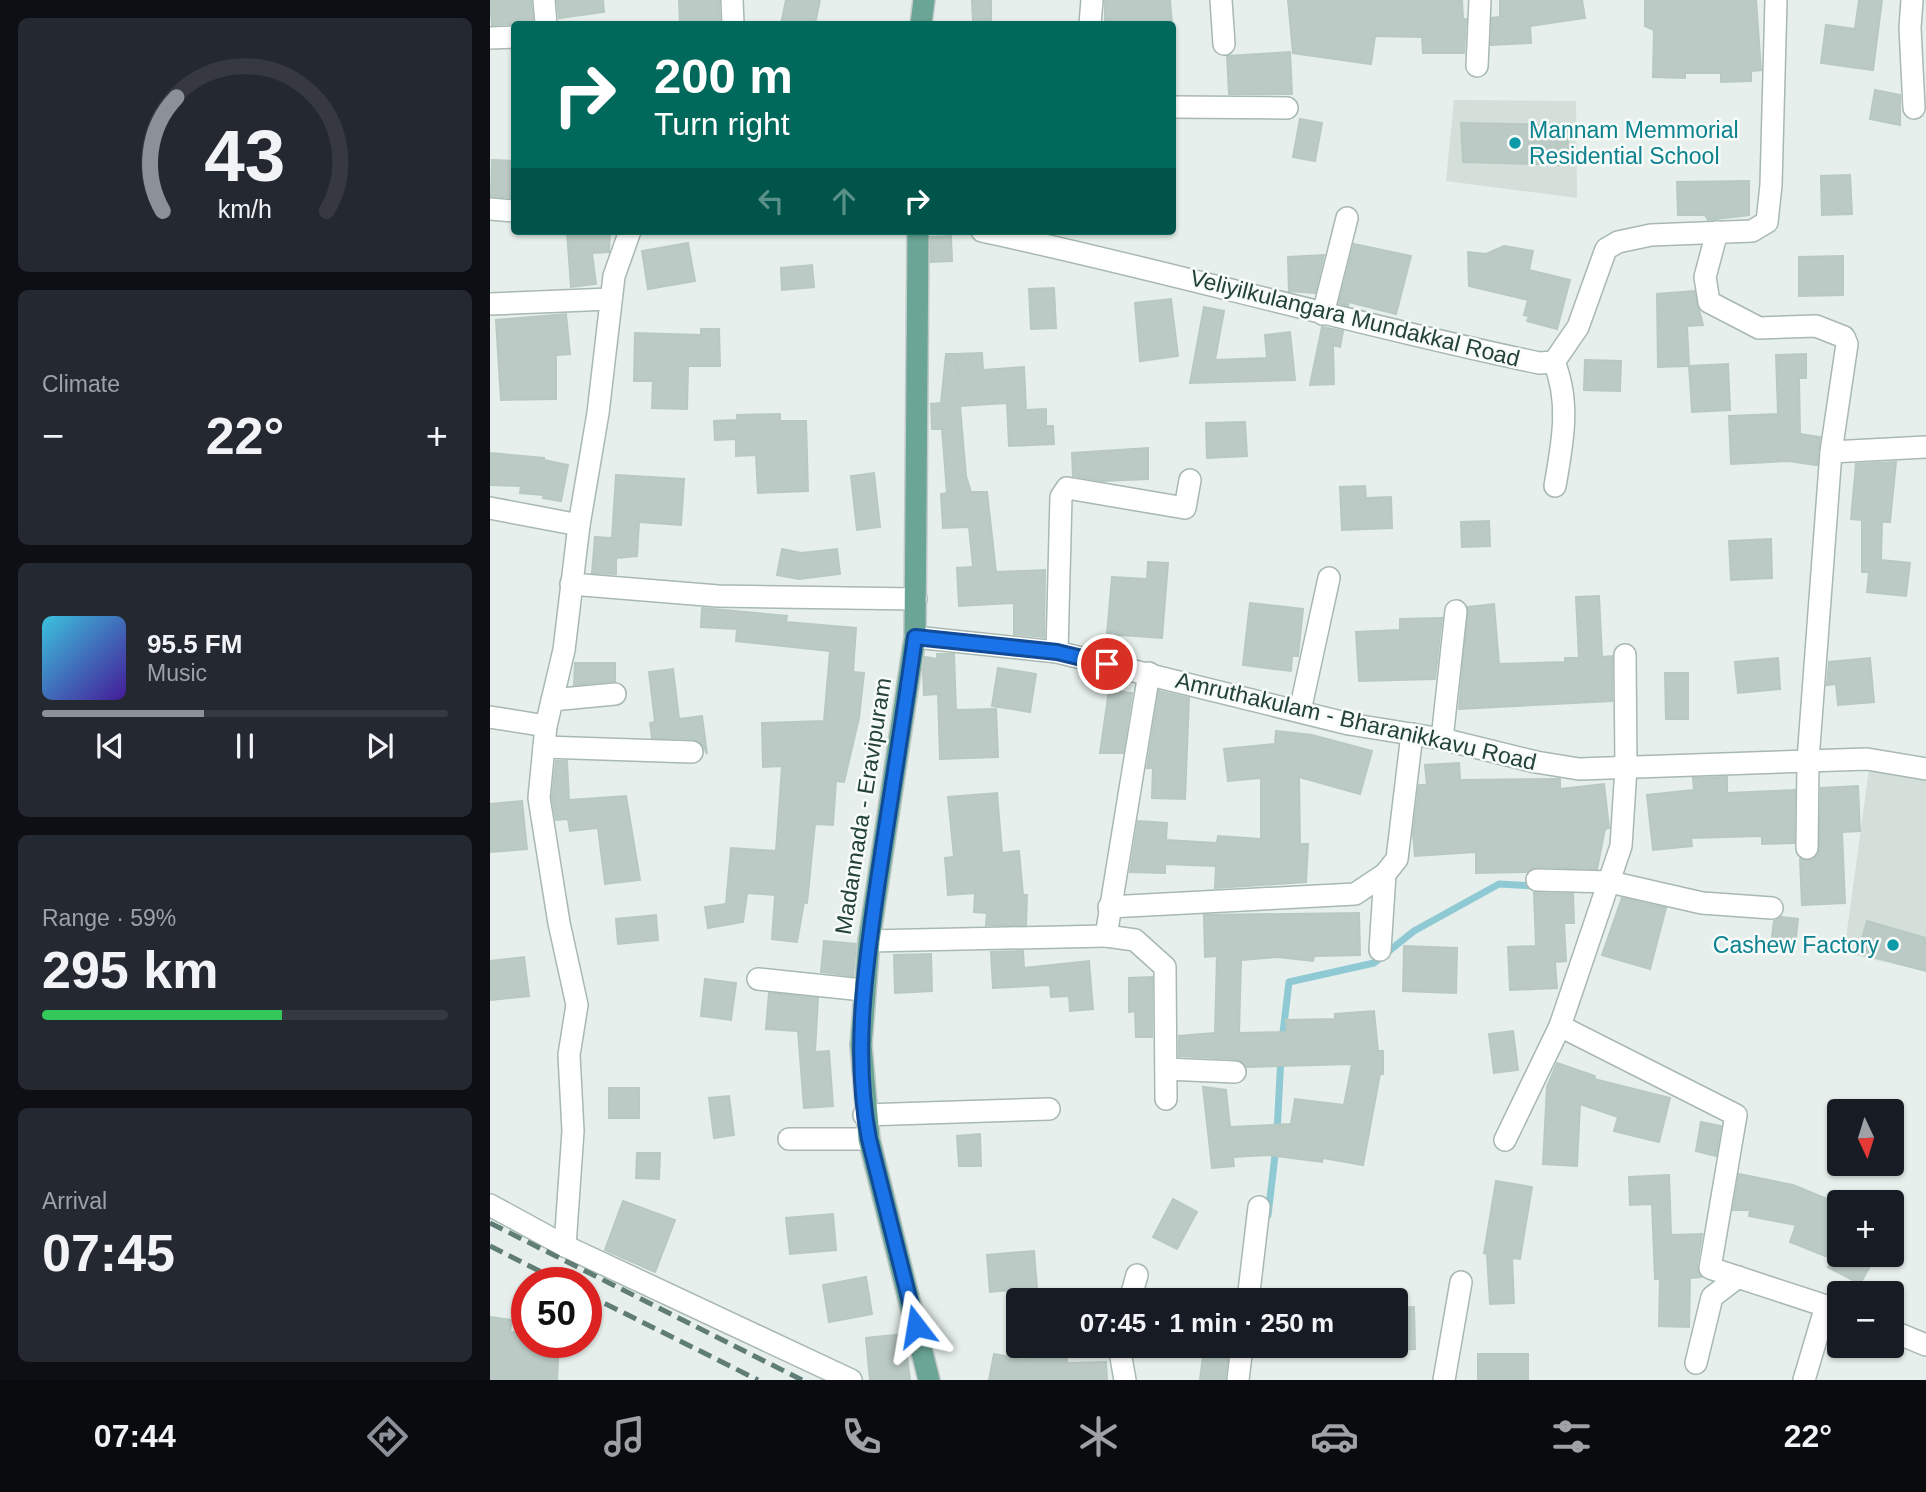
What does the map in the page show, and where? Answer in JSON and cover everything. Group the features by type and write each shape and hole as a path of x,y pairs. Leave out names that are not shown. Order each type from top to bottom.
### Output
{"main road":[{"path":"921,21 924,0"},
{"name":"Madannada - Eravipuram","path":"918,235 915,637 869,941 863,990 861,1045 864,1115 929,1380"}],"street":[{"path":"544,0 546,21"},
{"path":"732,0 733,21"},
{"path":"1090,21 1093,0"},
{"path":"1221,0 1224,44"},
{"path":"1478,66 1480,0"},
{"name":"Veliyilkulangara Mundakkal Road","path":"1001,235 1140,265 1432,341 1539,363 1554,362 1578,327 1606,249 1618,242 1651,235 1752,231 1767,222 1771,185 1776,0"},
{"path":"1912,0 1918,27 1914,108"},
{"path":"490,38 511,37"},
{"path":"1176,107 1287,108"},
{"path":"490,209 511,211"},
{"path":"1322,314 1347,218"},
{"path":"1717,232 1705,277 1709,302 1759,328 1816,326 1844,337 1847,344 1845,377 1831,452 1808,760 1807,848"},
{"path":"565,1246 573,1131 569,1055 577,1004 559,923 539,798 545,737 564,650 579,525 598,413 610,299 619,255 628,235"},
{"path":"490,304 610,299"},
{"path":"1554,362 1563,388 1563,436 1555,486"},
{"path":"1831,452 1926,447"},
{"path":"1057,652 1062,497 1067,488 1185,508 1190,480"},
{"path":"490,508 579,525"},
{"path":"1300,711 1329,578"},
{"path":"571,584 718,596 916,599"},
{"path":"1443,739 1456,611"},
{"name":"Amruthakulam - Bharanikkavu Road","path":"915,637 1057,652 1349,724 1443,739 1536,762 1579,769 1867,759 1926,769"},
{"path":"1504,1140 1560,1026 1621,846 1626,768 1625,655"},
{"path":"1106,936 1149,674"},
{"path":"552,700 615,694"},
{"path":"490,717 545,737 692,752"},
{"path":"1109,907 1355,894 1385,874 1397,859 1412,734"},
{"path":"1380,950 1385,874"},
{"path":"1537,880 1609,882 1702,903 1772,908"},
{"path":"869,941 1106,936 1135,940 1165,967 1166,1099"},
{"path":"758,979 863,990"},
{"path":"1560,1026 1736,1115 1710,1268 1827,1306"},
{"path":"1166,1069 1235,1072"},
{"path":"864,1115 1049,1109"},
{"path":"789,1139 869,1139"},
{"path":"490,1205 565,1246 851,1380"},
{"path":"1249,1288 1259,1207"},
{"path":"1133,1288 1137,1275"},
{"path":"1696,1363 1712,1297 1738,1277"},
{"path":"1444,1380 1461,1282"},
{"path":"1804,1380 1827,1323"},
{"path":"1904,1336 1926,1345"},
{"path":"1121,1358 1125,1380"},
{"path":"1238,1380 1241,1358"}],"shaded area":[{"path":"1454,100 1576,101 1577,198 1446,181"},
{"name":"Cashew Factory","path":"1869,769 1926,778 1926,971 1844,953"}],"building":[{"path":"490,0 531,0 533,21 511,21 511,24 492,25"},
{"path":"557,0 603,0 604,12 559,18"},
{"path":"679,0 719,0 720,21 680,21"},
{"path":"786,0 820,0 816,21 782,21"},
{"path":"972,0 991,0 991,21 973,21"},
{"path":"1105,0 1170,0 1172,21 1105,21"},
{"path":"1288,0 1462,0 1463,19 1466,19 1464,53 1423,53 1422,37 1375,36 1371,64 1293,53"},
{"path":"1500,0 1582,0 1585,18 1530,26 1531,43 1491,45 1492,18 1500,17"},
{"path":"1645,0 1756,0 1761,70 1751,71 1751,81 1721,82 1721,73 1685,73 1685,78 1653,77 1654,30 1645,26"},
{"path":"1859,0 1882,0 1873,70 1821,63 1826,25 1855,29"},
{"path":"1290,52 1292,94 1229,94 1227,56"},
{"path":"1875,90 1900,95 1900,125 1870,119"},
{"path":"1300,119 1322,123 1315,161 1293,157"},
{"name":"Mannam Memmorial Residential School","path":"1461,123 1567,125 1569,165 1463,162"},
{"path":"492,160 511,161 511,198 491,196"},
{"path":"1850,175 1852,214 1822,215 1821,176"},
{"path":"1749,181 1749,215 1708,220 1705,215 1678,215 1677,182"},
{"path":"567,235 610,235 609,252 592,253 596,284 571,287"},
{"path":"951,236 952,261 931,262 931,237"},
{"path":"688,243 695,281 648,289 642,251"},
{"path":"1354,244 1411,256 1396,314 1349,302 1348,306 1339,303"},
{"path":"1504,246 1533,251 1529,270 1570,280 1557,329 1527,321 1529,316 1524,315 1528,300 1469,286 1468,252 1486,254"},
{"path":"1324,255 1315,293 1289,291 1288,257"},
{"path":"1843,256 1843,295 1799,296 1799,257"},
{"path":"812,265 814,287 782,290 781,268"},
{"path":"1054,288 1056,328 1031,329 1029,289"},
{"path":"1694,291 1703,325 1687,326 1689,366 1658,367 1657,294"},
{"path":"1171,299 1178,356 1140,361 1135,303"},
{"path":"1204,307 1224,311 1215,360 1267,358 1265,335 1290,332 1295,380 1190,383"},
{"path":"566,314 570,354 556,355 556,399 501,400 496,320"},
{"path":"1322,327 1343,331 1340,347 1333,345 1334,384 1310,385"},
{"path":"701,329 719,329 720,366 688,366 687,409 652,408 653,381 634,381 635,333 701,335"},
{"path":"982,353 983,370 1024,367 1026,410 1046,409 1046,426 1053,426 1054,444 1009,446 1007,403 960,406 966,476 971,492 987,492 996,572 1045,570 1044,637 1014,634 1014,603 959,606 957,568 973,567 969,527 943,528 941,494 947,493 942,429 932,429 931,404 941,403 946,354 955,354 958,380 957,354"},
{"path":"1806,354 1806,378 1799,378 1800,434 1820,437 1817,465 1788,461 1731,464 1729,416 1778,414 1776,355"},
{"path":"1585,360 1621,361 1620,391 1584,390"},
{"path":"1728,364 1730,410 1692,412 1689,366"},
{"path":"780,414 780,421 806,421 808,491 758,493 756,455 736,456 736,439 715,440 714,421 737,420 737,415"},
{"path":"1245,422 1247,456 1207,458 1206,423"},
{"path":"1148,448 1148,479 1102,481 1073,476 1072,453"},
{"path":"490,453 544,458 568,465 561,501 543,498 544,495 520,493 521,486 490,485"},
{"path":"1896,462 1890,522 1882,522 1881,560 1910,563 1906,596 1867,592 1869,572 1862,572 1862,520 1851,519 1856,464"},
{"path":"874,473 880,527 857,530 851,476"},
{"path":"616,475 684,479 681,525 639,522 637,556 616,558 616,574 592,573 595,537 612,538"},
{"path":"1365,486 1366,498 1391,497 1392,528 1342,530 1340,487"},
{"path":"1489,521 1490,546 1462,547 1461,522"},
{"path":"1771,539 1772,578 1731,580 1729,541"},
{"path":"782,549 801,553 837,549 840,574 799,579 777,575"},
{"path":"1148,562 1168,563 1162,638 1107,634 1112,577 1147,579"},
{"path":"1599,596 1602,657 1612,656 1612,701 1459,709 1468,607 1494,604 1499,664 1565,662 1565,658 1579,658 1576,597"},
{"path":"1250,603 1303,609 1298,656 1292,656 1291,671 1243,665"},
{"path":"702,608 787,616 786,622 856,628 853,672 864,673 859,718 844,782 836,781 833,825 815,824 807,903 804,902 797,942 772,939 775,895 747,893 743,922 708,928 705,907 726,904 731,848 776,851 782,766 763,767 762,723 824,721 830,651 736,641 737,629 701,627"},
{"path":"1442,618 1435,679 1359,681 1356,632 1400,630 1400,619"},
{"path":"937,654 954,654 956,710 996,709 998,757 940,759 938,694 924,695 923,670 925,657 937,659"},
{"path":"1778,658 1780,689 1738,693 1735,662"},
{"path":"1870,658 1874,702 1838,705 1836,684 1827,685 1829,662"},
{"path":"575,663 615,663 615,681 574,685"},
{"path":"998,668 1036,674 1030,712 992,706"},
{"path":"673,669 679,719 702,716 707,754 703,745 693,739 652,738 650,723 655,722 649,672"},
{"path":"1665,673 1688,673 1688,719 1666,719"},
{"path":"1109,690 1132,693 1123,753 1100,753"},
{"path":"1159,691 1189,698 1185,799 1152,798 1153,768 1147,768"},
{"path":"1276,731 1312,735 1372,751 1360,794 1299,777 1300,844 1308,844 1306,882 1215,888 1216,866 1165,864 1165,873 1130,872 1138,821 1167,823 1166,840 1217,843 1218,836 1261,839 1261,778 1228,781 1224,749 1275,744"},
{"path":"556,761 567,761 569,800 626,796 640,880 605,884 598,828 570,831 568,819 556,820 552,798"},
{"path":"1459,763 1460,780 1560,779 1560,789 1604,784 1609,828 1605,829 1597,869 1537,867 1527,872 1476,873 1476,852 1415,856 1413,834 1419,785 1427,785 1425,765"},
{"path":"1727,777 1727,793 1795,790 1794,843 1762,844 1762,836 1691,838 1692,846 1653,850 1647,795 1694,790 1693,778"},
{"path":"1858,786 1860,831 1842,832 1845,903 1802,905 1800,859 1813,860 1819,854 1821,788"},
{"path":"997,793 1002,853 1019,851 1023,895 1027,895 1026,925 986,925 987,913 974,912 975,893 948,895 945,858 954,857 948,797"},
{"path":"522,801 527,849 490,852 490,804"},
{"path":"1534,893 1573,894 1574,923 1564,923 1566,961 1555,962 1557,988 1510,990 1508,947 1536,946"},
{"path":"1622,898 1666,908 1650,969 1602,955"},
{"path":"1359,913 1360,955 1314,956 1313,961 1277,957 1241,960 1239,1033 1287,1032 1286,1020 1335,1019 1335,1014 1374,1011 1378,1051 1383,1051 1383,1074 1380,1074 1363,1165 1323,1158 1322,1162 1268,1155 1233,1157 1234,1166 1212,1168 1203,1087 1226,1090 1230,1127 1291,1124 1295,1099 1344,1105 1352,1064 1247,1067 1236,1059 1179,1056 1179,1036 1215,1033 1217,956 1205,957 1204,915"},
{"path":"656,915 658,940 618,944 616,919"},
{"path":"1781,917 1798,919 1795,947 1771,944 1774,921"},
{"name":"Cashew Factory","path":"1867,921 1926,938 1926,971 1858,953"},
{"path":"824,941 856,944 853,976 821,972"},
{"path":"1404,946 1457,948 1456,993 1403,991"},
{"path":"1023,951 1024,968 1089,961 1093,1009 1070,1011 1069,996 1051,997 1050,985 993,988 991,952"},
{"path":"931,954 932,991 895,993 894,955"},
{"path":"524,957 529,996 490,1000 490,961"},
{"path":"1152,977 1152,1037 1136,1037 1135,1011 1129,1012 1129,978"},
{"path":"705,979 736,983 731,1020 701,1016"},
{"path":"769,993 818,998 815,1052 829,1051 833,1106 804,1108 798,1031 766,1029"},
{"path":"1513,1031 1518,1070 1494,1073 1489,1034"},
{"path":"1557,1063 1595,1076 1594,1079 1670,1098 1659,1142 1614,1131 1618,1117 1580,1104 1577,1166 1543,1164 1547,1087"},
{"path":"609,1088 639,1088 639,1118 609,1118"},
{"path":"729,1096 734,1135 714,1138 709,1098"},
{"path":"1701,1122 1721,1126 1716,1156 1696,1151"},
{"path":"980,1134 981,1166 959,1166 957,1136"},
{"path":"637,1153 660,1153 659,1179 636,1178"},
{"path":"1739,1174 1793,1185 1827,1199 1827,1257 1790,1242 1796,1225 1749,1216 1750,1210 1733,1210"},
{"path":"1669,1175 1671,1235 1702,1234 1697,1266 1701,1277 1690,1278 1689,1327 1659,1326 1660,1279 1655,1279 1652,1204 1630,1205 1629,1177"},
{"path":"1496,1181 1532,1187 1520,1259 1512,1258 1514,1303 1490,1304 1487,1254 1484,1253"},
{"path":"1173,1199 1197,1212 1177,1249 1153,1237"},
{"path":"623,1201 675,1220 655,1272 605,1250"},
{"path":"833,1214 836,1250 790,1254 786,1218"},
{"path":"1034,1251 1037,1288 1006,1288 1006,1291 990,1292 987,1255"},
{"path":"1828,1267 1869,1267 1862,1281 1854,1281"},
{"path":"866,1277 872,1314 829,1322 823,1285"},
{"path":"1408,1307 1414,1307 1415,1349 1408,1349"},
{"path":"490,1317 511,1320 511,1358 558,1358 557,1380 490,1380"},
{"path":"904,1334 910,1380 870,1380 866,1338"},
{"path":"994,1354 1026,1360 1067,1358 1067,1363 1106,1362 1107,1380 989,1380"},
{"path":"1478,1354 1528,1354 1528,1380 1478,1380"},
{"path":"1203,1358 1228,1358 1225,1380 1200,1380"}],"waterway":[{"path":"1282,1041 1289,982 1374,963 1414,931 1499,884 1535,886"},
{"path":"1277,1132 1281,1056"},
{"path":"1268,1215 1276,1147"}],"railway":[{"path":"490,1223 802,1380"},
{"path":"490,1246 531,1267"},
{"path":"602,1302 758,1380"}],"place":[{"name":"Mannam Memmorial Residential School","path":"1515,143"},
{"name":"Cashew Factory","path":"1893,945"}],"route":[{"path":"916,1326 864,1115 861,1045 863,990 869,941 915,637 1057,652 1107,664"}]}
